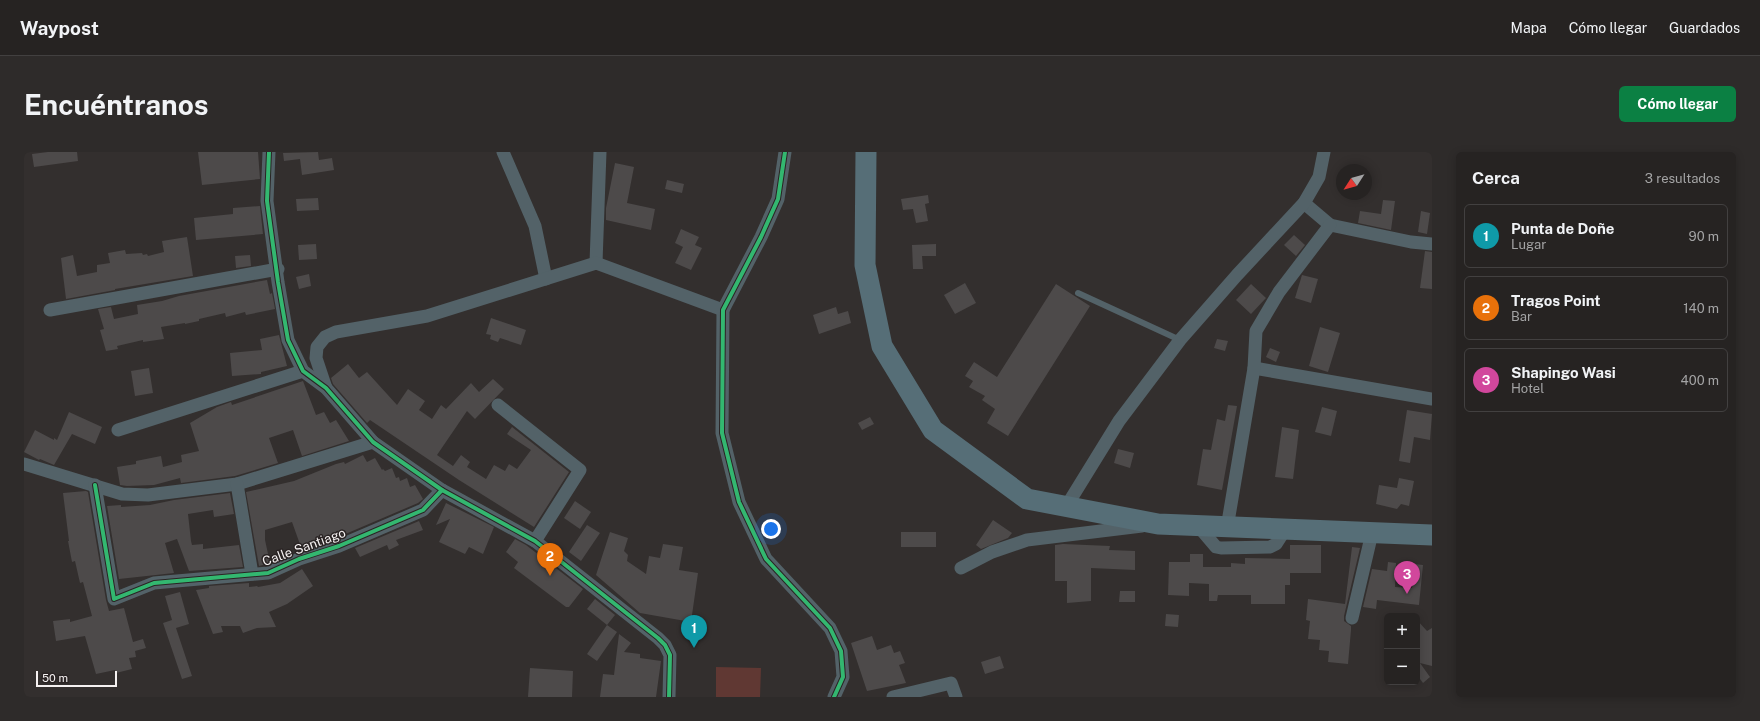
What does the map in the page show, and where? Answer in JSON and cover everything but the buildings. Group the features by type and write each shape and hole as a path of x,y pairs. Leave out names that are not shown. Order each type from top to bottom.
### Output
{"highway":[{"path":"866,152 865,265 882,346 933,430 1027,499 1158,524 1199,527 1432,535"}],"street":[{"path":"269,152 266,201 278,269 288,340 303,371 326,388 373,442 442,490 535,541 658,638 665,645 670,655 669,697"},
{"path":"504,152 535,226 546,279"},
{"path":"596,263 600,152"},
{"path":"785,152 778,199 761,237 723,310 722,434 739,502 766,559 830,628 841,651 843,677 834,697"},
{"path":"1066,507 1119,421 1180,340 1237,275 1304,204 1319,177 1324,152"},
{"path":"1304,204 1330,225 1410,242 1432,244"},
{"path":"1228,528 1254,368 1256,331 1279,292 1330,225"},
{"path":"326,388 316,358 316,347 325,337 336,332 427,316 596,263 723,310"},
{"path":"50,310 278,269"},
{"path":"1254,368 1432,399"},
{"path":"118,430 303,371"},
{"path":"498,405 580,470 535,541"},
{"path":"24,464 122,494 148,495 236,484 373,442"},
{"path":"236,484 252,574"},
{"name":"Calle Santiago","path":"95,485 114,599 154,583 268,573 299,559 339,546 423,510 442,490"},
{"path":"961,568 992,552 1027,540 1158,524"},
{"path":"1199,527 1216,546 1221,548 1270,547 1276,544 1285,530"},
{"path":"1352,618 1372,532"},
{"path":"893,697 951,683 956,697"}],"lane":[{"path":"1078,293 1180,340"}],"shaded area":[{"path":"716,667 761,668 760,697 716,697"}],"cycle path":[{"path":"269,152 267,201 278,282 288,340 303,371 326,388 373,442 442,490 535,541 658,638 665,645 670,655 669,697"},
{"path":"785,152 778,199 761,237 723,310 722,433 739,502 766,559 830,628 841,651 843,677 834,697"},
{"path":"95,485 114,599 154,583 268,573 299,559 339,546 423,510 442,490"}],"place":[{"name":"Tragos Point","path":"550,576"},
{"name":"Shapingo Wasi","path":"1407,594"},
{"name":"Punta de Doñe","path":"694,648"}]}
